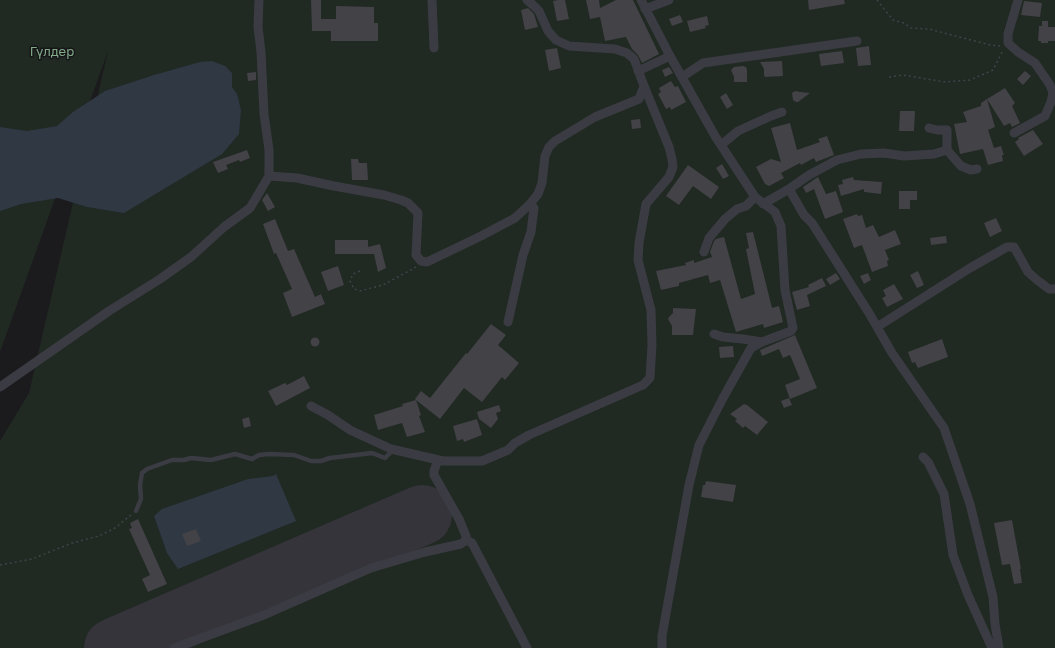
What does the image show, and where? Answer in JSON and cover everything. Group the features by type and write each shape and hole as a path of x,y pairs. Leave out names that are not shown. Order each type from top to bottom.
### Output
{"street":[{"path":"0,387 109,311 160,279 191,257 224,228 250,208 269,176 269,150 264,114 262,59 258,27 259,0"},
{"path":"432,0 434,48"},
{"path":"311,406 328,415 350,430 393,450 438,460 482,462 508,450 529,434 643,385 650,378 652,345 650,310 638,260 638,243 646,204 669,177 673,167 669,147 634,59 627,53 615,49 569,46 556,40 548,31 539,11 527,0"},
{"path":"641,0 670,56 721,145 755,197 775,212 781,226 786,290 793,328 791,331 762,342 751,348 738,369 699,445 689,485 662,636 662,648"},
{"path":"646,9 669,0"},
{"path":"1014,133 1045,116 1054,93 1035,63 1018,52 1008,42 1008,34 1018,0"},
{"path":"682,77 703,64 857,41"},
{"path":"638,71 670,56"},
{"path":"269,176 297,178 384,195 408,203 418,213 416,255 421,261 427,262 514,218 530,204 538,194 542,183 545,156 549,147 555,141 594,117 639,99 644,86"},
{"path":"721,145 738,131 782,112"},
{"path":"929,128 947,130 947,150 961,166 971,170 977,169"},
{"path":"763,204 809,175 837,160 861,154 884,153 904,156 934,154 947,150"},
{"path":"789,189 804,215 812,224 869,312 914,385 944,428 971,511 993,597 995,624 993,647"},
{"path":"704,252 709,238 725,219 737,209 746,206 755,197"},
{"path":"508,322 517,280 533,221 534,208 530,204"},
{"path":"877,327 970,268 1007,247 1014,247 1028,272 1037,280 1049,289 1055,289"},
{"path":"714,334 722,338 762,342"},
{"path":"923,457 928,462 944,494 953,555 968,595 993,647"},
{"path":"438,460 434,475 459,519 466,536 466,540"},
{"path":"174,648 264,615 371,568 425,552 461,544 466,540"},
{"path":"466,540 472,543 527,648"}],"lane":[{"path":"136,511 141,499 140,485 142,473 147,469 172,460 184,460 191,458 211,460 235,454 252,458 259,455 269,454 294,455 311,461 321,461 330,458 372,453 385,458 393,450"}],"path":[{"path":"877,0 893,20 904,23 911,28 929,29 990,45 1005,46 993,70 970,80 945,82 903,75 889,77"},
{"path":"360,271 353,274 350,280 354,288 360,292 383,285 427,262"},
{"path":"0,565 32,559 72,543 99,536 116,528 136,511"}],"green space":[{"name":"Гүлдер","path":"0,0 1055,0 1055,648 0,648 0,441 29,393 108,51 0,352"}],"water":[{"path":"212,61 225,66 232,73 232,87 237,94 241,110 239,134 222,154 124,213 87,207 58,198 21,204 0,211 0,127 27,131 57,126 73,112 105,91 200,62"},
{"path":"276,474 296,521 178,569 167,553 154,516 162,509 248,479 273,476"},
{"path":"145,606 148,608 148,617 119,627 113,627 109,619 114,616"}],"building":[{"path":"311,0 321,0 321,19 336,19 336,6 374,7 374,23 378,23 378,41 331,41 331,31 312,31"},
{"path":"565,0 569,19 557,21 553,1"},
{"path":"586,0 599,0 600,8 616,0 633,0 659,54 642,63 626,37 605,41 600,17 590,19"},
{"path":"808,0 844,0 845,4 809,10"},
{"path":"1024,1 1042,3 1040,17 1021,15"},
{"path":"528,8 534,14 538,27 525,30 521,10"},
{"path":"680,15 683,22 672,26 669,19"},
{"path":"707,16 709,25 705,26 706,28 690,32 687,21"},
{"path":"1042,21 1048,21 1048,27 1055,27 1055,41 1041,43 1041,41 1038,41 1039,26 1042,26"},
{"path":"869,46 871,65 858,66 856,48"},
{"path":"557,48 561,68 549,71 545,50"},
{"path":"842,51 844,63 821,66 819,54"},
{"path":"782,61 783,76 765,77 764,69 760,62"},
{"path":"669,67 673,73 665,77 662,70"},
{"path":"734,67 746,67 747,70 747,82 734,82 734,77 731,70"},
{"path":"1025,71 1031,76 1023,85 1017,79"},
{"path":"256,72 256,80 248,81 247,73"},
{"path":"671,81 675,87 678,86 686,102 671,110 670,107 666,109 658,94 661,92 659,88"},
{"path":"1005,88 1015,103 1012,106 1020,123 1012,127 1010,123 1004,126 987,99"},
{"path":"795,91 810,93 796,102 793,100 792,93"},
{"path":"726,93 733,105 727,109 720,97"},
{"path":"987,99 995,127 988,130 994,148 1001,146 1004,155 1002,155 1003,161 988,165 983,149 960,154 954,124 967,122 963,112 981,106 981,103"},
{"path":"900,111 915,111 914,131 899,131"},
{"path":"640,119 641,128 632,129 631,120"},
{"path":"790,123 797,150 820,142 818,139 827,136 834,155 816,162 814,158 801,165 800,163 781,173 784,178 769,186 765,184 756,167 771,159 781,162 771,128"},
{"path":"1033,130 1043,144 1024,156 1015,142 1019,139 1018,138"},
{"path":"247,150 250,158 226,165 228,169 218,173 213,162"},
{"path":"351,159 358,159 359,163 367,163 368,180 352,180"},
{"path":"722,164 729,176 723,179 716,168"},
{"path":"688,165 719,187 711,199 693,186 679,205 666,196"},
{"path":"818,177 826,194 836,191 843,212 825,219 814,189 806,193 803,187"},
{"path":"853,177 854,180 882,182 881,194 864,192 864,189 841,196 838,185 843,184 842,180"},
{"path":"899,191 917,191 917,200 910,200 910,209 899,209"},
{"path":"267,193 275,207 268,211 262,200"},
{"path":"857,214 858,216 862,215 866,228 873,225 879,237 895,230 901,244 885,250 889,260 887,261 888,266 872,272 862,245 854,248 843,219"},
{"path":"996,218 1002,231 990,237 984,223"},
{"path":"275,219 288,251 294,249 315,297 321,294 325,304 292,317 283,293 292,289 276,253 274,254 263,224"},
{"path":"753,232 772,308 779,306 783,322 764,328 763,324 736,332 720,280 710,283 708,275 679,283 679,286 661,290 656,271 686,265 685,263 694,260 694,263 712,257 710,252 714,241 724,237 741,299 755,294 746,249 749,248 746,233"},
{"path":"946,236 947,243 931,245 930,238"},
{"path":"335,240 368,240 368,247 380,244 386,268 378,272 374,254 335,254"},
{"path":"338,266 344,285 328,291 321,272"},
{"path":"918,271 924,285 917,288 910,275"},
{"path":"836,273 840,279 830,285 826,279"},
{"path":"868,273 871,280 864,284 860,276"},
{"path":"822,278 826,286 807,295 810,306 797,310 792,292 809,287 808,285"},
{"path":"894,284 903,299 887,307 882,298 886,296 883,290"},
{"path":"673,308 696,309 693,335 672,335 672,326 668,319 673,313"},
{"path":"491,324 506,335 498,345 519,363 505,380 502,377 482,402 464,388 440,419 415,399 421,391 430,398"},
{"path":"795,335 817,388 790,399 785,385 800,379 790,355 783,358 779,349 762,356 760,350"},
{"path":"313,338 317,338 319,342 317,346 313,346 311,344 311,340"},
{"path":"942,339 948,357 918,368 915,362 912,363 908,352"},
{"path":"733,346 734,357 720,358 719,347"},
{"path":"304,376 310,388 276,406 268,391 285,383 287,385"},
{"path":"789,398 792,405 784,408 781,401"},
{"path":"416,400 421,415 419,416 425,432 407,437 402,423 378,430 374,415 403,406 402,404"},
{"path":"744,404 768,422 757,435 745,426 743,428 735,421 737,419 730,414"},
{"path":"499,405 501,411 496,413 498,419 491,428 479,419 477,412"},
{"path":"249,417 251,426 244,428 242,419"},
{"path":"477,419 482,435 464,442 463,439 457,441 453,426"},
{"path":"706,481 736,485 733,502 701,497 703,485 705,485"},
{"path":"138,519 167,584 148,592 142,579 150,575 129,529 132,528 130,523"},
{"path":"1012,520 1021,569 1022,583 1014,584 1010,564 1002,565 994,523"},
{"path":"196,529 201,541 187,546 182,534"}],"runway":[{"path":"114,648 422,515"}]}
